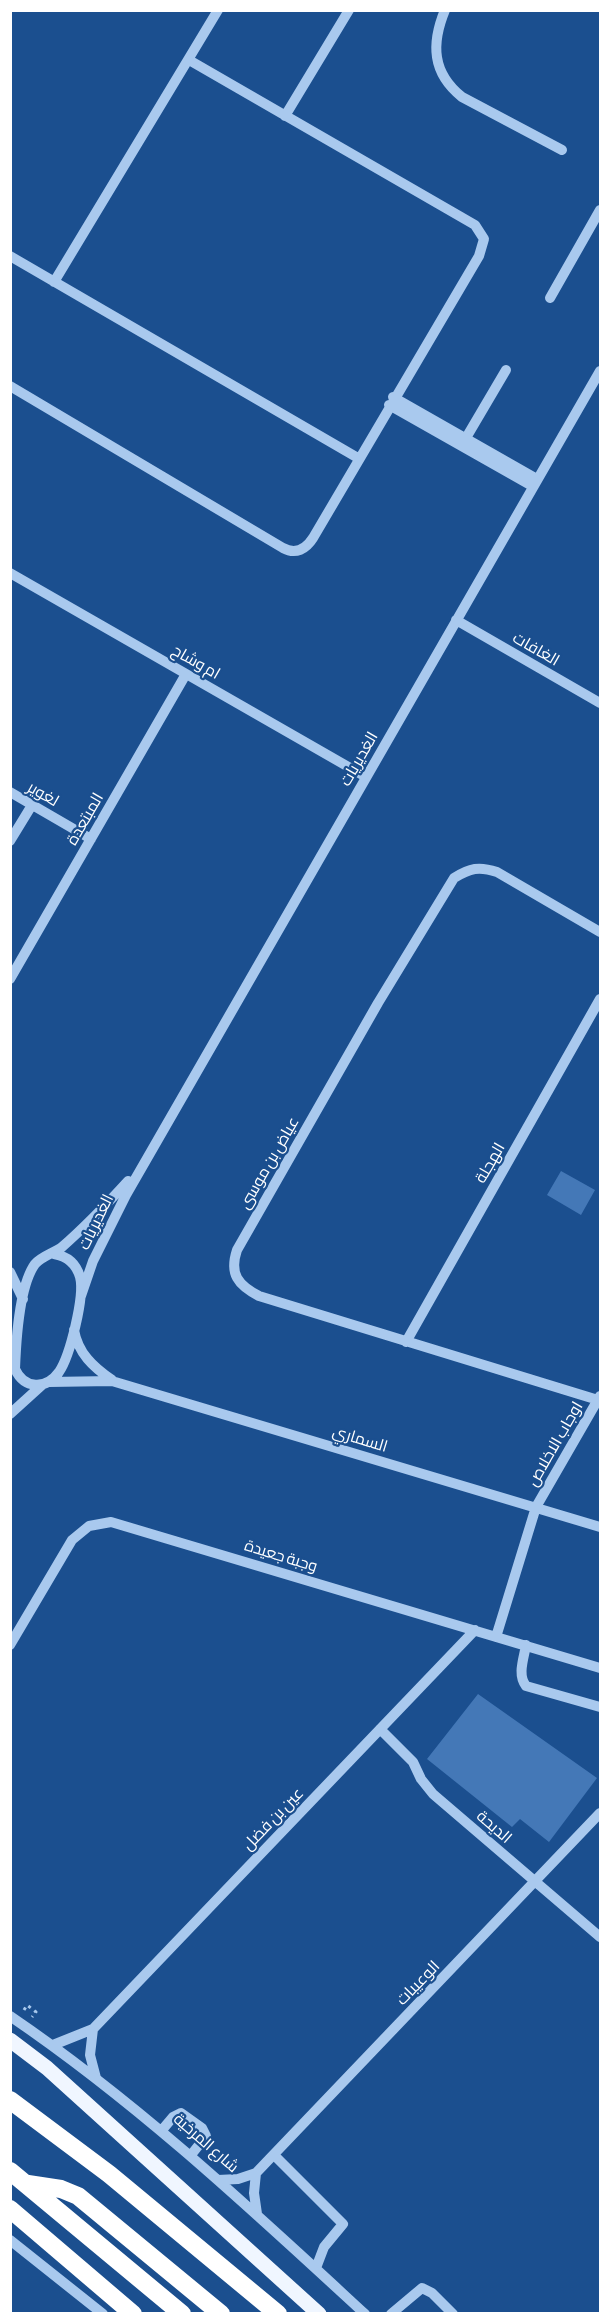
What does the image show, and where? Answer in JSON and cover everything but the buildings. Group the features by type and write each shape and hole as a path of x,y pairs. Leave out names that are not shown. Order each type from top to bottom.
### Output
{"highway":[{"path":"10,2100 109,2174 278,2313"},
{"path":"10,2171 182,2313"},
{"path":"28,2184 61,2189 78,2196 220,2313"},
{"path":"10,2209 133,2313"}],"main road":[{"path":"10,2040 47,2068 261,2264 319,2313"}],"street":[{"path":"54,282 218,10"},
{"path":"285,116 349,10"},
{"path":"445,10 437,30 435,55 441,73 452,89 462,97 562,150"},
{"path":"10,386 289,551 303,549 309,544 483,248 481,231 466,219 189,60"},
{"path":"550,298 600,210"},
{"path":"10,256 358,458"},
{"path":"464,442 506,370"},
{"name":"الغديريات","path":"81,1296 108,1227 534,482 600,371"},
{"path":"391,401 534,482"},
{"name":"ام وشاح","path":"10,573 366,777"},
{"name":"الغافات","path":"456,620 600,704"},
{"name":"المبتعدة","path":"10,979 186,674"},
{"name":"لغوير","path":"10,792 91,838"},
{"path":"10,841 32,805"},
{"name":"عياض بن موسى","path":"599,1398 406,1342 259,1296 242,1287 235,1276 233,1262 237,1250 384,993 454,878 469,869 482,867 497,872 600,932"},
{"name":"الهجلة","path":"406,1342 600,999"},
{"name":"الغديريات","path":"46,1384 25,1382 18,1376 13,1353 23,1299 36,1264 54,1254 92,1220 145,1163"},
{"path":"10,1414 46,1384 65,1362 81,1296 81,1278 76,1268 63,1256 54,1254"},
{"path":"10,1272 23,1299"},
{"name":"السماري","path":"74,1329 76,1342 85,1357 112,1381"},
{"name":"السماري","path":"46,1384 112,1381 600,1527"},
{"name":"اوجاب الاخلاص","path":"496,1636 536,1507 599,1398"},
{"name":"وجبة جعيدة","path":"10,1645 72,1540 80,1532 100,1523 124,1524 600,1668"},
{"name":"عين بن فضل","path":"53,2045 93,2029 475,1630"},
{"path":"526,1645 521,1680 526,1686 600,1707"},
{"name":"الديحة","path":"380,1729 413,1762 426,1787 600,1937"},
{"name":"الوعيبات","path":"256,2173 600,1813"},
{"name":"شارع المرخية","path":"10,2016 53,2045 162,2130 365,2313"},
{"path":"93,2029 90,2055 97,2080"},
{"path":"162,2130 173,2117 181,2113 202,2128 206,2136 191,2155"},
{"path":"274,2155 343,2224 324,2247 316,2268"},
{"path":"218,2180 238,2179 256,2173 254,2193 257,2214"},
{"path":"10,2240 103,2313"},
{"path":"391,2313 422,2288 432,2293 453,2313"}],"path":[{"path":"27,2005 36,2012 30,2020"}]}
